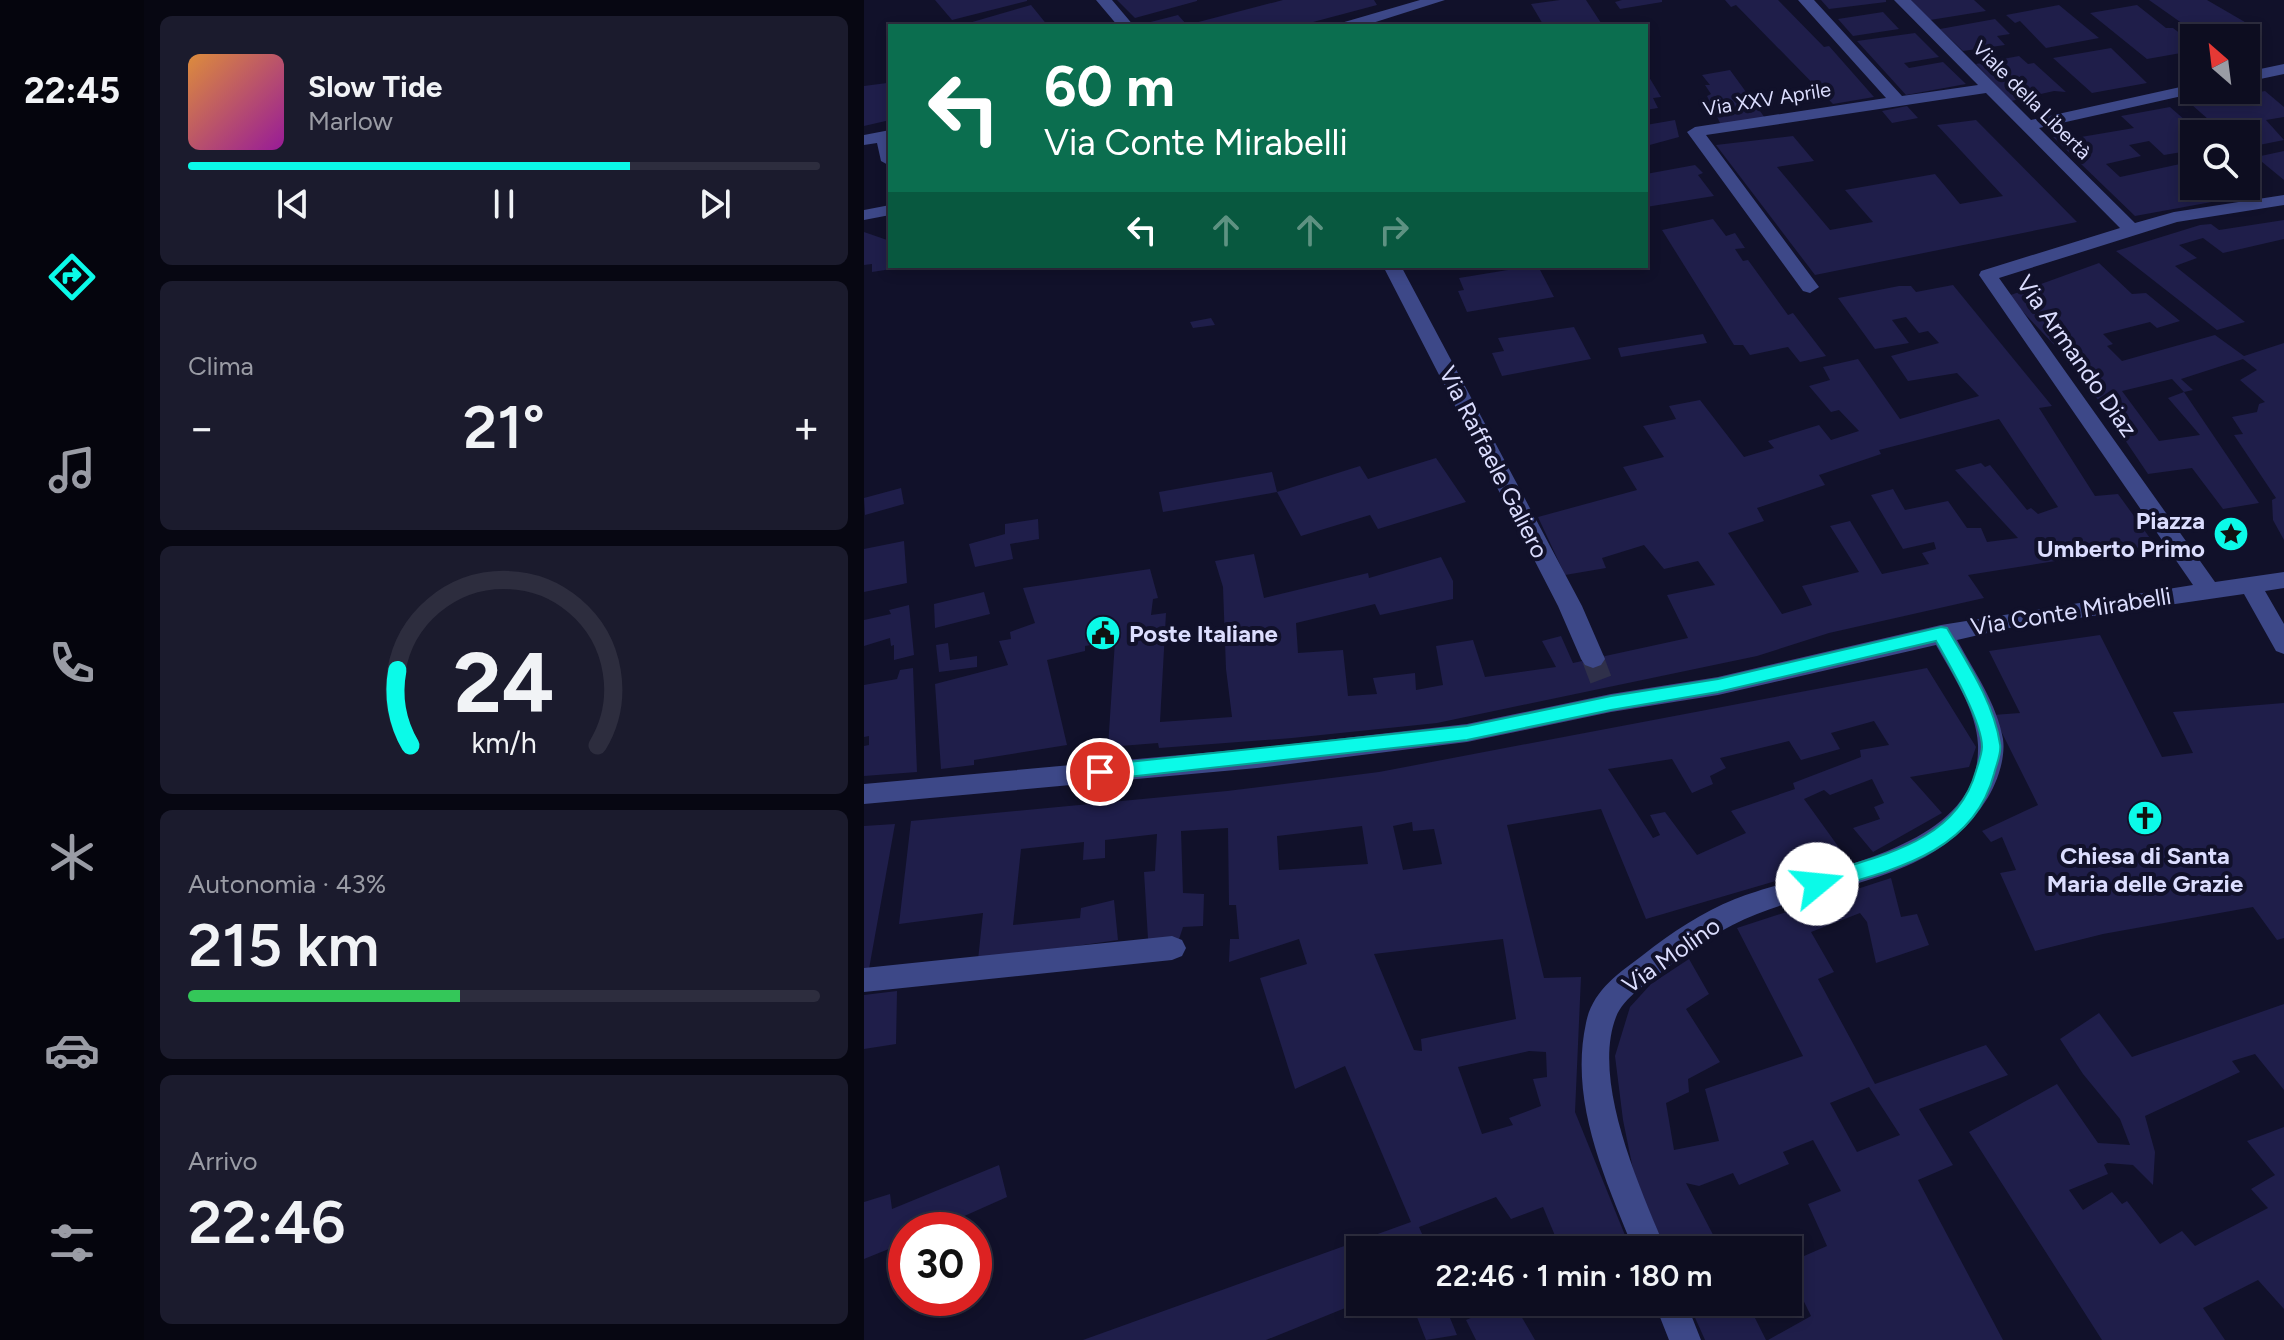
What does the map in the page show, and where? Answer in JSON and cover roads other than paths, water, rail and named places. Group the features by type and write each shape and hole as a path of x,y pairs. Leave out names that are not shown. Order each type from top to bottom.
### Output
{"street":[{"path":"1104,0 1124,24"},
{"path":"1353,24 1437,0"},
{"path":"1806,0 1897,101"},
{"name":"Viale della Libertà","path":"1902,0 2132,230"},
{"path":"2260,74 2284,69"},
{"name":"Via XXV Aprile","path":"1810,287 1695,132 1989,88"},
{"path":"2025,126 2180,92"},
{"path":"864,140 887,136"},
{"path":"2132,230 2174,217 2284,200"},
{"path":"864,215 888,210"},
{"name":"Via Armando Diaz","path":"2132,230 1988,275 2208,589"},
{"name":"Via Raffaele Galiero","path":"1393,268 1570,606 1593,659"},
{"name":"Via Conte Mirabelli","path":"864,794 1244,759 1467,733 1608,695 1718,686 1941,633 2063,610 2284,580"},
{"path":"2250,585 2284,645"},
{"name":"Via Molino","path":"1644,1236 1606,1139 1595,1074 1601,1020 1613,994 1657,959 1711,923 1757,902 1907,857 1957,825 1979,793 1992,747 1972,689 1941,633"},
{"path":"864,980 1172,948"},
{"path":"1676,1316 1685,1340"}],"tunnel":[{"path":"1593,659 1604,688"}],"place":[{"name":"Piazza Umberto Primo","path":"2231,534"},
{"name":"Poste Italiane","path":"1103,633"},
{"name":"Chiesa di Santa Maria delle Grazie","path":"2145,818"}]}
